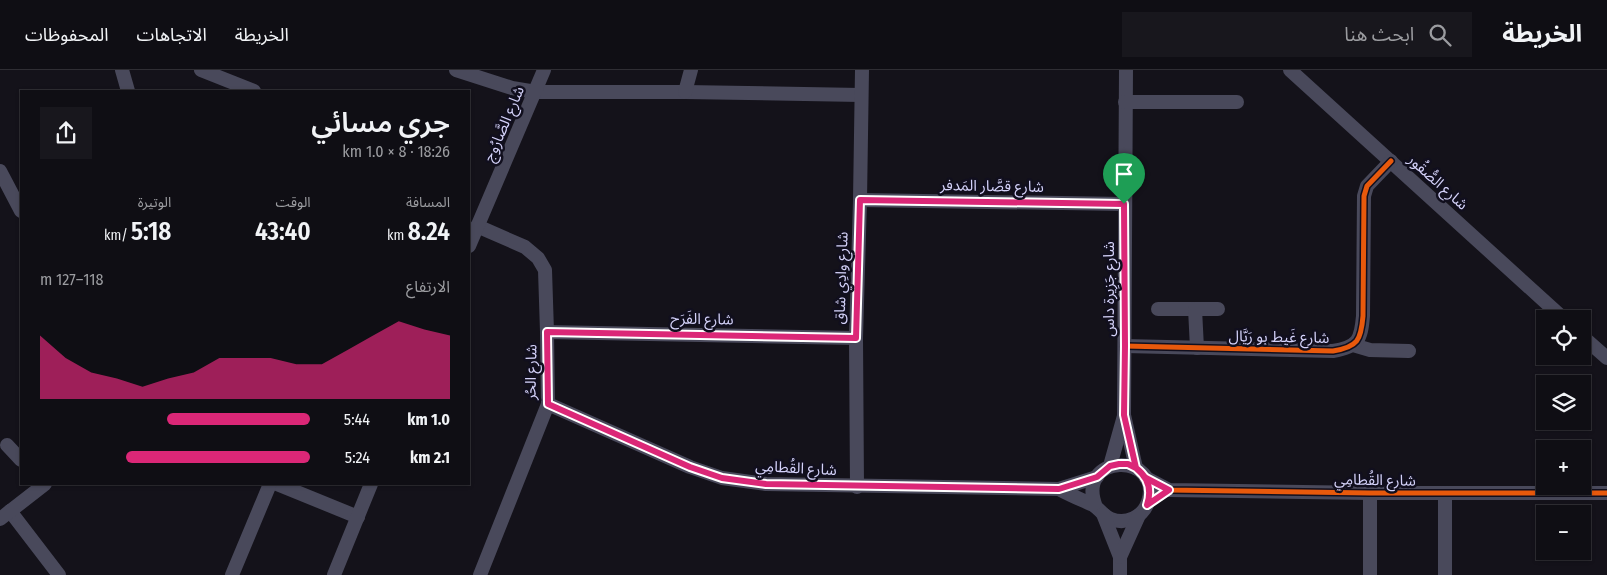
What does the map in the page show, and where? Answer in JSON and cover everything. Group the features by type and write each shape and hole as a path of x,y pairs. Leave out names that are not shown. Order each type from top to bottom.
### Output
{"street":[{"path":"122,70 128,90"},
{"path":"201,70 251,90"},
{"path":"456,70 504,86 536,92 685,92 861,96"},
{"name":"شارع الصَّارُوج","path":"470,244 544,70"},
{"path":"685,92 691,70"},
{"name":"شارع وادِي شاق","path":"857,487 856,338 862,70"},
{"name":"شارع جَزِيرة داس","path":"1110,466 1124,415 1126,70"},
{"name":"شارع الصُّقُور","path":"1290,70 1554,310"},
{"path":"1125,102 1237,102"},
{"path":"1391,161 1367,186 1364,196 1364,316 1362,334 1353,346 1370,350 1409,351"},
{"path":"0,171 20,209"},
{"name":"شارع قصَّار المَدفر","path":"860,200 1124,204"},
{"name":"شارع الحُر","path":"477,226 525,247 538,258 545,270 548,404 480,575"},
{"path":"1158,309 1218,309"},
{"path":"1196,309 1197,348"},
{"name":"شارع الفَرَح","path":"547,332 856,338"},
{"path":"1591,344 1607,358"},
{"name":"شارع غَيط بو رَيَّال","path":"1125,346 1333,351 1353,346"},
{"name":"شارع القُطامِي","path":"548,404 690,467 722,478 766,484 1059,489 1097,477"},
{"name":"شارع جَزِيرة داس","path":"1124,415 1141,473"},
{"path":"7,445 20,459"},
{"path":"1120,557 1150,496 1150,486 1141,473 1128,464 1110,466 1097,477 1092,492 1120,557 1120,575"},
{"name":"شارع القُطامِي","path":"1141,473 1169,490 1370,493 1607,493"},
{"path":"43,485 5,515 59,575"},
{"path":"232,575 270,485"},
{"path":"279,485 358,517"},
{"path":"334,575 371,485"},
{"name":"شارع القُطامِي","path":"1059,489 1099,510"},
{"path":"1099,510 1111,519 1120,521 1130,520 1169,490"},
{"path":"1370,493 1370,575"},
{"path":"1445,493 1445,575"}],"cycle path":[{"path":"1125,346 1333,351 1353,344 1359,337 1363,316 1364,196 1367,186 1391,161"},
{"path":"548,404 690,467 722,478 766,484 1059,489 1097,477"},
{"path":"1146,478 1169,490 1370,493 1607,493"}],"route":[{"path":"1124,204 860,200 856,338 547,332 548,404 690,467 722,478 766,484 857,487 1059,489 1097,477 1110,466 1128,464 1142,472 1146,478 1169,490 1147,505 1150,496 1150,486 1142,472 1136,468 1124,415 1124,204"}]}
